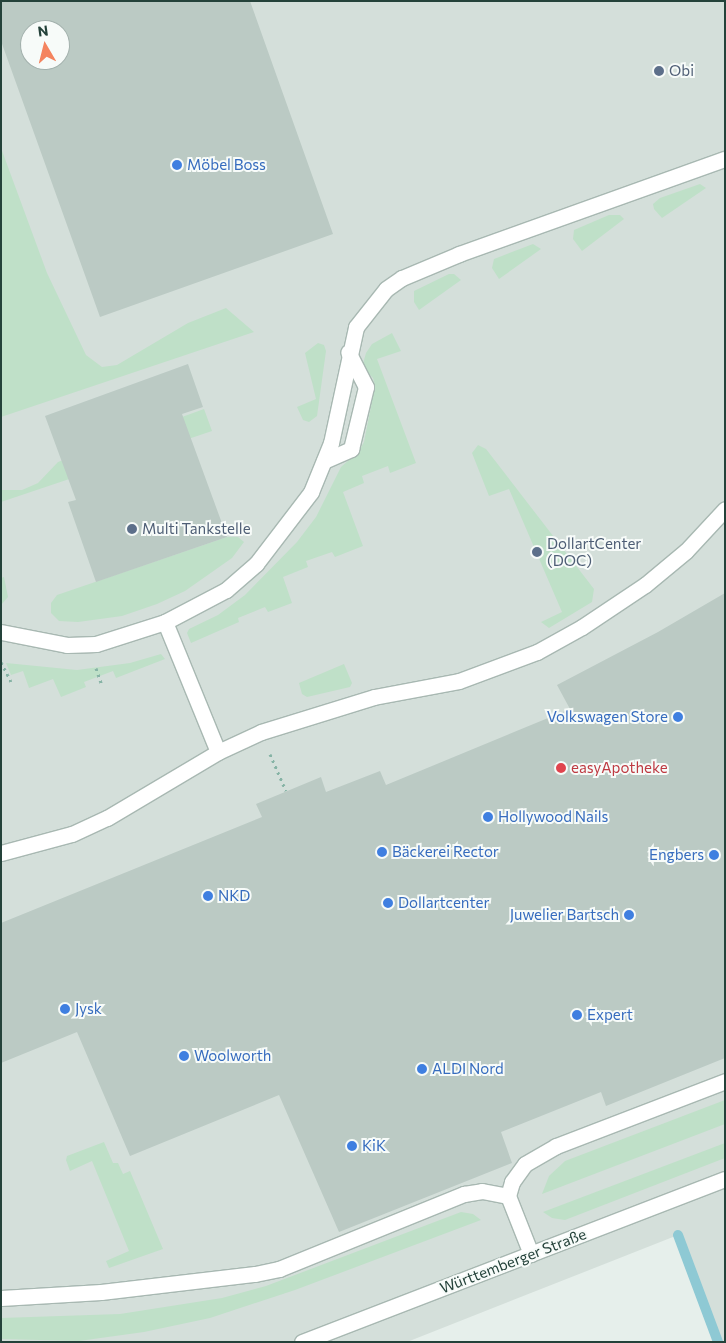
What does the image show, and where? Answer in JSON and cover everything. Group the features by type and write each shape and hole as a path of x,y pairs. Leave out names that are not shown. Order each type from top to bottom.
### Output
{"street":[{"path":"1,632 67,645 96,644 165,622 226,590 256,564 310,492 324,461 336,422 348,352 364,313 386,289 402,278 459,254 725,159"},
{"path":"324,461 351,449 366,387 348,352"},
{"path":"1,853 72,834 107,818 218,752 262,732 374,696 459,681 537,652 590,622 644,585 686,551 725,509"},
{"path":"165,622 218,752"},
{"path":"531,1254 508,1196 512,1182 525,1164 539,1154 725,1081"},
{"name":"Württemberger Straße","path":"302,1342 725,1179"},
{"path":"1,1298 101,1292 255,1274 279,1269 464,1194 482,1191 508,1196"}],"path":[{"path":"1,662 11,682"},
{"path":"262,732 286,791"}],"shaded area":[{"path":"1,1 725,1 725,1342 718,1342 678,1235 407,1342 1,1342"}],"green space":[{"path":"1,148 47,273 86,355 102,367 117,365 188,323 226,308 254,332 1,417"},
{"path":"700,184 706,188 662,218 654,209 653,204 660,198"},
{"path":"609,215 620,215 624,219 582,251 573,239 574,230"},
{"path":"533,244 541,249 499,279 492,268 494,259"},
{"path":"449,274 454,274 461,280 419,310 414,302 414,291"},
{"path":"392,333 401,351 377,359 416,463 390,473 388,466 362,476 364,483 343,492 363,546 335,557 332,552 306,561 308,567 283,577 292,603 268,612 265,607 238,618 239,622 191,643 187,633 189,629 218,615 245,595 297,542 316,517 341,467 359,451 364,442 375,386 373,378 362,367 366,353 372,344"},
{"path":"318,343 324,345 326,351 317,416 309,422 303,420 297,407 316,399 305,353"},
{"path":"204,409 212,431 1,502 1,490 22,490 38,483 58,462"},
{"path":"478,445 486,449 594,589 592,602 549,628 541,622 562,612 509,489 489,496 472,453"},
{"path":"227,537 238,537 244,542 232,558 185,591 157,604 122,616 78,622 59,621 51,613 51,603 57,595"},
{"path":"4,577 8,597 1,605 1,578"},
{"path":"161,654 165,659 116,678 113,671 84,682 86,687 61,697 53,679 29,688 23,671 11,675 6,663 77,670 130,663"},
{"path":"344,664 352,683 350,687 307,697 302,694 299,683"},
{"path":"725,1100 725,1124 542,1194 549,1176 565,1161"},
{"path":"104,1142 113,1163 118,1163 123,1174 130,1171 163,1249 109,1268 106,1261 129,1251 92,1161 70,1171 66,1160 67,1156"},
{"path":"725,1143 725,1158 565,1220 552,1218 543,1212"},
{"path":"461,1212 473,1214 481,1220 295,1290 210,1318 144,1332 79,1341 1,1339 1,1318 120,1314 222,1298 266,1286"}],"building":[{"name":"Möbel Boss","path":"1,1 250,1 333,234 100,317 1,41"},
{"path":"188,364 203,407 182,414 227,537 96,582 68,502 76,500 45,416"},
{"name":"Dollartcenter","path":"725,593 725,1058 606,1106 601,1092 501,1132 512,1163 339,1232 279,1095 130,1156 77,1032 1,1063 1,923 262,817 256,804 321,777 326,792 380,771 386,785 570,709 557,685 658,632"}],"waterway":[{"path":"678,1235 718,1342"}],"place":[{"name":"Obi","path":"659,71"},
{"name":"Möbel Boss","path":"177,165"},
{"name":"Multi Tankstelle","path":"132,529"},
{"name":"DollartCenter (DOC)","path":"537,552"},
{"name":"Volkswagen Store","path":"678,717"},
{"name":"easyApotheke","path":"561,768"},
{"name":"Hollywood Nails","path":"488,817"},
{"name":"Bäckerei Rector","path":"382,852"},
{"name":"Engbers","path":"714,855"},
{"name":"NKD","path":"208,896"},
{"name":"Dollartcenter","path":"388,903"},
{"name":"Juwelier Bartsch","path":"629,915"},
{"name":"Jysk","path":"65,1009"},
{"name":"Expert","path":"577,1015"},
{"name":"Woolworth","path":"184,1056"},
{"name":"ALDI Nord","path":"422,1069"},
{"name":"KiK","path":"352,1146"}]}
